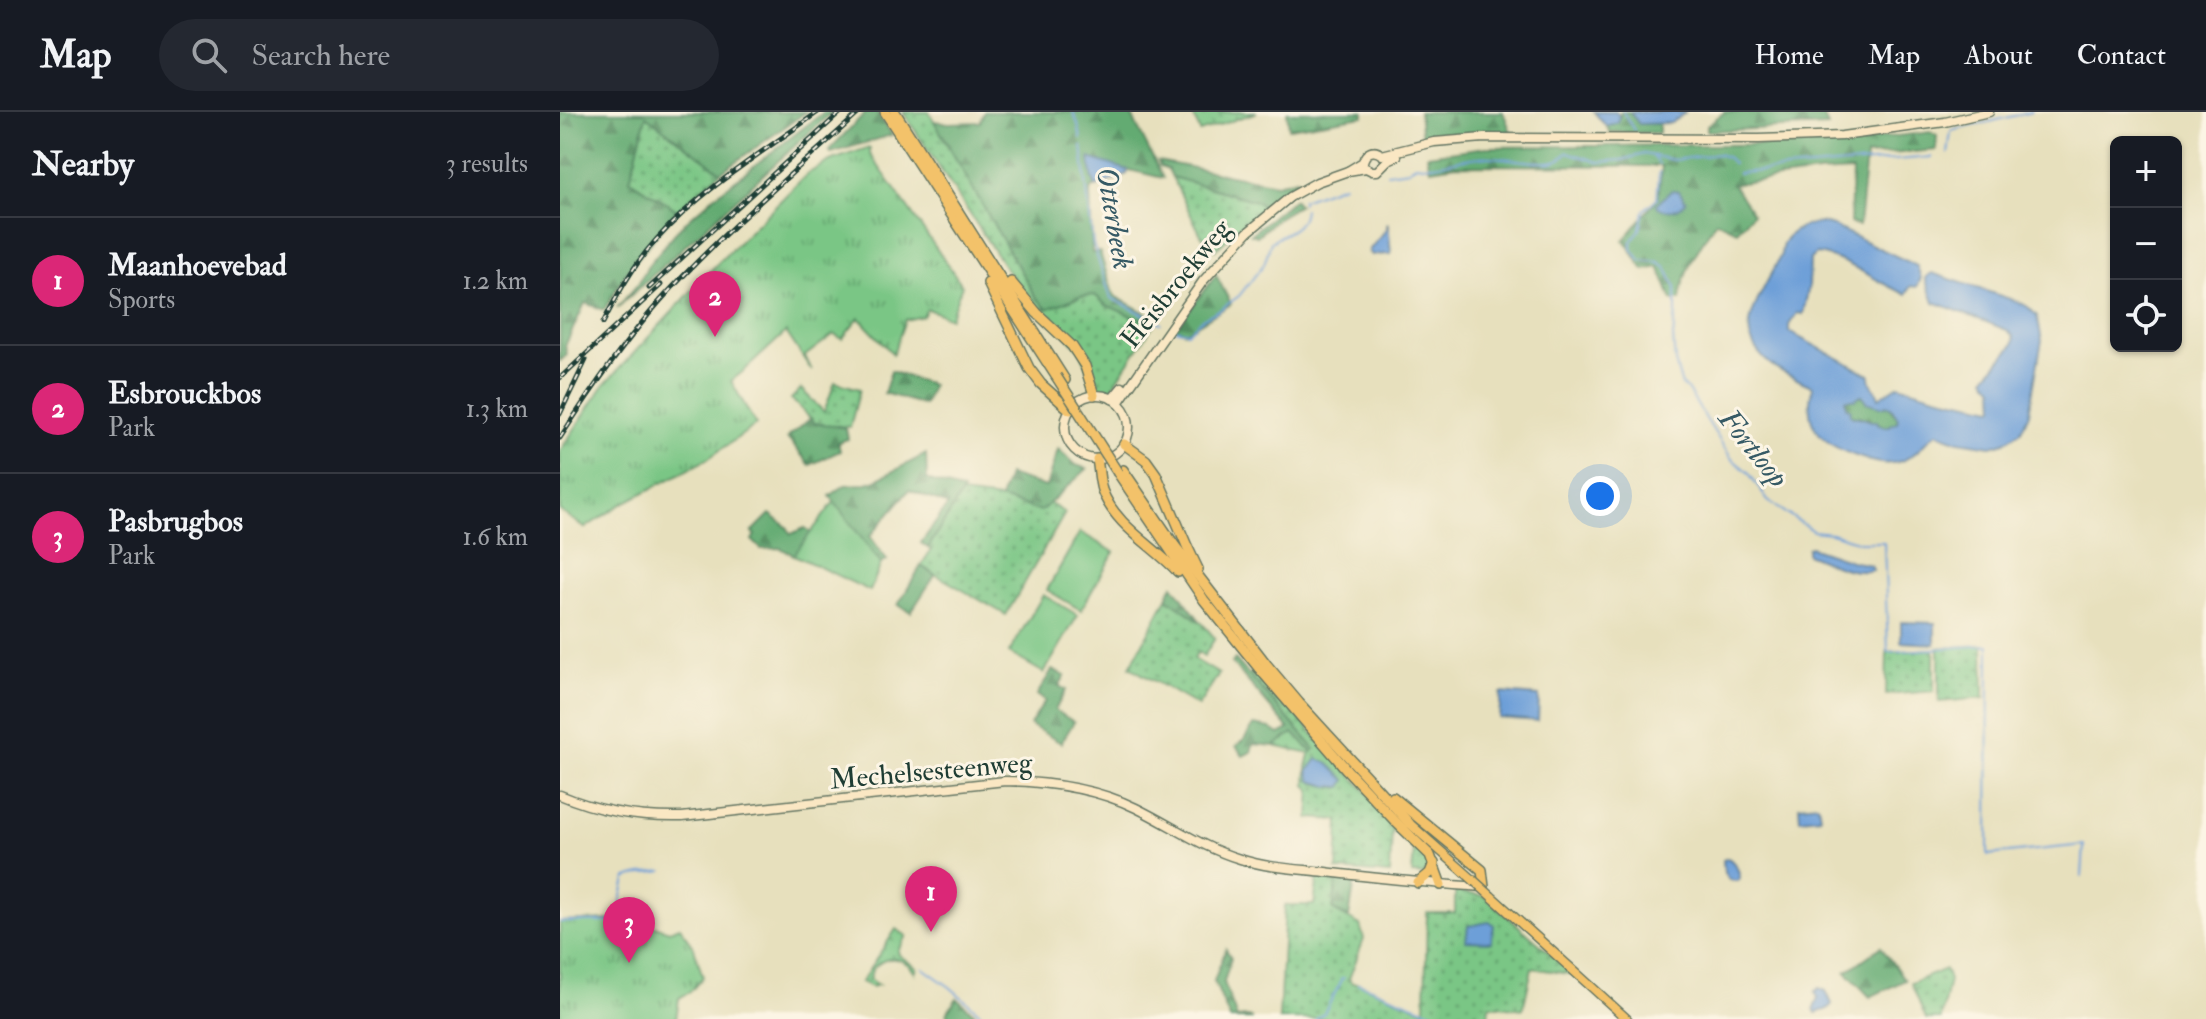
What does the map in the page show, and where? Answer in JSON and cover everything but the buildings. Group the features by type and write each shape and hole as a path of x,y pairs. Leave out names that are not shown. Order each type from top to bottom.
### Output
{"highway":[{"path":"885,112 980,260 1061,378"},
{"path":"895,112 1195,588 1258,667 1372,798 1430,855 1441,885"},
{"path":"980,260 982,271 1029,368 1041,384 1070,410"},
{"path":"992,262 1037,313 1072,346 1085,366 1094,395"},
{"path":"1124,444 1146,460 1156,474 1208,589"},
{"path":"1097,459 1102,489 1109,504 1122,521 1195,588"},
{"path":"1121,472 1208,589 1299,703 1409,823"},
{"path":"1339,759 1409,823"},
{"path":"1360,769 1482,870 1488,891"},
{"path":"1418,883 1430,873 1434,863"}],"main road":[{"name":"Heisbroekweg","path":"1383,159 1375,151 1369,152 1364,157 1364,165 1369,171 1377,171 1383,159 1434,142 1484,138 1759,139 1842,136 1945,122 1989,112"},
{"name":"Heisbroekweg","path":"1115,401 1209,274 1241,239 1280,204 1308,186 1364,165"},
{"path":"1094,395 1115,401 1125,413 1128,425 1124,444 1113,455 1097,459 1082,455 1069,444 1065,427 1070,410 1079,401 1094,395"},
{"name":"Mechelsesteenweg","path":"560,795 584,805 648,818 682,817 1005,781 1052,783 1114,798 1205,846 1264,866 1488,891"},
{"path":"1409,823 1627,1019"}],"green space":[{"path":"560,112 806,112 721,172 646,116 630,180 677,210 627,271 604,310 585,303 565,346 567,355 560,361"},
{"path":"824,112 832,112 617,308 681,226 716,195"},
{"path":"866,112 877,112 892,135 831,153 829,150"},
{"path":"903,112 929,112 1035,296 1095,295 1106,305 1153,325 1110,391 1095,385 1080,350 1031,301 1008,272"},
{"path":"984,112 1130,112 1163,178 1095,162 1096,185 1090,190 1092,253 1100,252 1116,297 1157,319 1153,325 1106,305 1095,295 1081,296 1047,309 1035,296 934,121 980,122"},
{"path":"1192,112 1257,112 1200,132"},
{"path":"1287,112 1364,112 1364,116 1289,128"},
{"path":"1419,112 1503,112 1511,132 1422,138"},
{"path":"1621,112 1630,112 1639,124 1659,124 1659,133 1610,132 1606,126 1618,122"},
{"path":"1725,112 1821,112 1828,126 1707,131 1707,125"},
{"path":"646,116 721,172 677,210 630,180"},
{"path":"1931,132 1937,136 1936,150 1866,156 1859,226 1850,223 1852,171 1733,184 1753,214 1737,231 1716,221 1688,269 1680,300 1672,300 1659,267 1644,270 1624,240 1658,198 1662,166 1456,165 1430,169 1427,155 1486,147 1828,144"},
{"path":"867,148 962,285 950,318 927,309 923,316 905,320 893,354 859,318 842,339 834,334 805,356 812,371 786,332 731,381 756,425 706,460 620,505 585,528 560,511 560,451 604,385 715,266 807,174 830,161"},
{"path":"1158,161 1276,184 1296,179 1301,184 1263,207 1256,201 1172,177"},
{"path":"1172,177 1256,201 1263,207 1215,250 1201,235"},
{"path":"1294,199 1299,205 1257,236 1251,234"},
{"path":"1216,275 1231,304 1185,332 1176,328"},
{"path":"891,371 932,385 924,405 884,393"},
{"path":"835,382 860,389 850,427 815,423 791,399 801,389 824,412"},
{"path":"1860,395 1866,402 1891,407 1898,418 1897,422 1887,427 1859,416 1853,417 1846,408 1845,399 1855,399"},
{"path":"811,418 815,423 846,428 848,439 838,442 840,451 810,465 787,438"},
{"path":"1058,449 1076,465 1087,469 1041,511 1000,499 1008,475 1046,487"},
{"path":"926,454 927,480 963,491 928,548 921,543 948,505 909,490 870,536 887,560 881,564 830,496 845,485 876,480"},
{"path":"961,494 1000,499 1041,510 1049,503 1065,513 1006,615 921,566 931,550 928,548"},
{"path":"834,502 881,564 870,591 794,555"},
{"path":"770,514 791,534 805,528 811,532 794,555 780,548 761,549 752,540 755,535 752,532"},
{"path":"1080,532 1114,552 1081,610 1047,590"},
{"path":"921,566 935,575 911,612 898,605"},
{"path":"1173,585 1201,622 1167,598"},
{"path":"1043,595 1078,615 1044,673 1009,653"},
{"path":"1167,598 1201,622 1215,638 1204,656 1198,652 1194,659 1219,674 1198,706 1130,667"},
{"path":"1983,645 1984,698 1939,702 1939,648"},
{"path":"1934,649 1934,691 1886,695 1887,652"},
{"path":"1235,659 1315,749 1312,752 1293,733 1274,746 1253,744 1251,752 1243,756 1236,746 1254,725 1270,728 1279,734 1289,729 1232,663"},
{"path":"1052,670 1065,676 1059,686 1066,690 1055,710 1074,722 1061,743 1030,725 1045,701 1037,695"},
{"path":"1255,670 1431,862 1424,875 1412,874 1414,850 1392,829 1390,874 1337,870 1339,820 1309,818 1311,790 1306,785 1310,754 1274,746 1293,733 1312,752 1315,749 1249,675","holes":["1326,762 1345,780 1339,788 1315,783"]},
{"path":"1318,876 1337,879 1333,910 1360,925 1364,939 1349,979 1352,983 1425,1010 1427,913 1455,913 1455,892 1484,896 1575,975 1532,968 1523,1009 1489,1005 1488,1019 1418,1019 1409,1015 1406,1019 1279,1019 1285,905 1314,905"},
{"path":"1337,879 1355,881 1349,917 1333,910"},
{"path":"635,919 669,931 680,927 694,948 703,977 690,992 679,998 676,1019 560,1019 560,922"},
{"path":"896,929 907,936 898,951 899,955 917,968 915,973 906,963 888,959 874,968 871,975 872,981 878,985 871,987 861,982"},
{"path":"1881,947 1905,980 1870,997 1846,972"},
{"path":"1226,949 1231,958 1224,982 1237,1018 1252,1019 1230,1019 1214,981"},
{"path":"1945,969 1949,980 1941,1019 1926,1019 1911,983"},
{"path":"957,998 980,1019 951,1019 946,1014"}],"water":[{"path":"1594,112 1616,112 1618,122 1606,126"},
{"path":"1630,112 1685,113 1671,123 1639,124"},
{"path":"1089,158 1128,170 1127,174 1096,187"},
{"path":"1672,190 1679,191 1686,202 1673,210 1658,207 1657,204"},
{"path":"1388,223 1391,254 1372,255 1370,249"},
{"path":"1821,223 1917,266 1921,278 1917,287 1911,286 1906,294 1839,260 1816,254 1810,259 1809,286 1803,314 1797,313 1789,325 1789,332 1870,375 1879,398 1899,385 1993,408 1994,388 1985,378 2012,346 2013,337 2007,330 1934,302 1926,277 1932,273 2019,302 2037,316 2042,340 2029,413 2021,431 2005,442 1991,446 1959,441 1937,433 1910,457 1887,463 1856,456 1824,439 1812,422 1810,400 1813,387 1769,363 1756,348 1749,330 1754,308 1787,237 1805,226","holes":["1861,395 1866,402 1891,407 1898,418 1897,422 1887,427 1879,425 1877,421 1850,415 1851,410 1846,407 1845,399 1855,399"]},
{"path":"1810,547 1871,565 1873,570 1857,571 1831,564 1807,554"},
{"path":"1901,622 1935,623 1935,644 1901,642"},
{"path":"1501,693 1539,696 1538,721 1499,718"},
{"path":"1317,759 1326,762 1346,780 1342,787 1311,781 1308,771"},
{"path":"1818,804 1820,817 1800,819 1799,806"},
{"path":"1727,858 1737,869 1740,878 1737,881 1729,880 1724,873 1723,860"},
{"path":"1489,922 1494,925 1491,942 1466,941 1468,926"},
{"path":"1819,988 1826,991 1832,1004 1816,1013 1814,1009 1818,997 1815,992"}],"waterway":[{"name":"Otterbeek","path":"1073,112 1081,138"},
{"path":"1623,112 1634,130"},
{"name":"Otterbeek","path":"1948,154 1951,131 2031,112"},
{"name":"Otterbeek","path":"1082,146 1093,244 1111,298 1153,319"},
{"name":"Otterbeek","path":"1387,173 1409,170 1416,164 1432,165 1480,157 1551,162 1568,152 1598,162 1644,154 1674,160 1718,154 1733,164"},
{"name":"Otterbeek","path":"1653,156 1659,164"},
{"name":"Otterbeek","path":"1738,173 1932,157"},
{"name":"Fortloop","path":"1659,172 1657,198 1644,210 1632,249 1640,260 1659,262 1666,267 1676,288 1673,337 1675,362 1682,386 1687,389 1731,458 1749,473 1768,501 1813,531 1860,542 1884,542 1888,652 1989,645 1988,855 2084,845 2082,876"},
{"name":"Otterbeek","path":"1302,203 1302,200 1343,185"},
{"name":"Otterbeek","path":"1174,329 1188,332 1202,319 1239,296 1264,264 1271,242 1296,226 1304,209"},
{"name":"Otterbeek","path":"1157,321 1161,323"},
{"path":"560,922 621,922 621,901 626,879 663,871"},
{"path":"923,968 987,1019"},
{"path":"1316,1019 1324,1013 1344,978"},
{"path":"1358,983 1450,1019"}],"railway":[{"path":"603,323 634,269 675,221 734,172 818,112"},
{"path":"649,288 841,112"},
{"path":"560,438 608,367 684,275 860,112"},
{"path":"560,378 661,285"},
{"path":"560,414 586,360"}],"place":[{"name":"Esbrouckbos","path":"715,337"},
{"name":"Maanhoevebad","path":"931,932"},
{"name":"Pasbrugbos","path":"629,963"}]}
